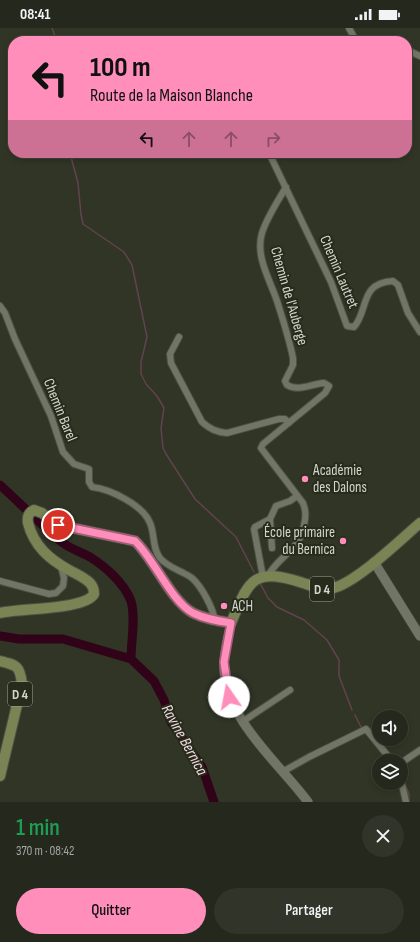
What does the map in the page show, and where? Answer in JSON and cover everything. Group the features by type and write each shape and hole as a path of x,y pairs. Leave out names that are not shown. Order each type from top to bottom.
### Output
{"main road":[{"path":"0,613 26,608 78,604 92,598 94,591 90,584 45,555 40,549 30,528 28,518 31,512 37,511 58,525 135,541 179,601 191,612 215,621 231,623"},
{"name":"D 4","path":"266,577 296,580 319,588 332,589 351,580 420,523"},
{"path":"374,562 420,636"},
{"path":"266,577 255,580 248,585 231,623 224,670 229,697 242,722 284,771 308,802"},
{"name":"D 4","path":"0,661 18,667 21,672 22,684 0,776"}],"street":[{"name":"Chemin Lautret","path":"272,158 331,282 347,326 354,327 358,323 367,294 375,287 393,281 398,285 408,313 420,332"},
{"name":"Chemin de l'Auberge","path":"266,577 271,570 296,546 302,535 306,512 297,496 261,448 262,444 325,394 329,386 324,383 297,389 287,385 285,381 293,365 293,358 282,315 265,268 260,247 262,234 267,222 286,187"},
{"name":"Chemin Barel","path":"0,306 5,313 15,339 51,416 62,452 74,464 89,469 89,482 92,487 105,488 120,496 145,514 150,523 155,548 161,559 192,579 213,609 215,621"},
{"path":"179,337 170,354 171,363 202,422 208,427 214,431 227,433 279,419 285,419 289,423"},
{"path":"272,548 270,519 276,506 290,501 297,496"},
{"path":"266,577 260,565 254,529 270,519"},
{"path":"0,581 49,594 56,593 63,586 64,578 61,566"},
{"path":"242,722 290,690"},
{"path":"284,771 366,729 386,754"},
{"path":"408,758 420,750"},
{"path":"403,790 406,802"}],"waterway":[{"path":"52,28 55,36"},
{"path":"71,158 78,183 83,224 124,252 132,265 147,337 141,362 141,374 146,384 157,396 164,408 161,428 163,448 195,499 236,537 254,572"},
{"name":"Ravine Bernica","path":"0,485 63,543 96,561 114,576 124,588 131,601 132,608 133,623 131,659 154,681 164,700 171,722 202,767 214,802"},
{"path":"260,583 268,598 277,607 304,620 327,640 339,660 339,676 352,710"},
{"path":"0,636 19,639 63,639 131,659"},
{"path":"355,715 361,727"},
{"path":"365,733 369,737"},
{"path":"407,790 409,801"}],"place":[{"name":"Académie des Dalons","path":"305,479"},
{"name":"École primaire du Bernica","path":"343,541"},
{"name":"ACH","path":"224,606"}],"route":[{"path":"58,525 135,541 141,546 179,601 191,612 215,621 231,623 224,662 229,697"}]}
